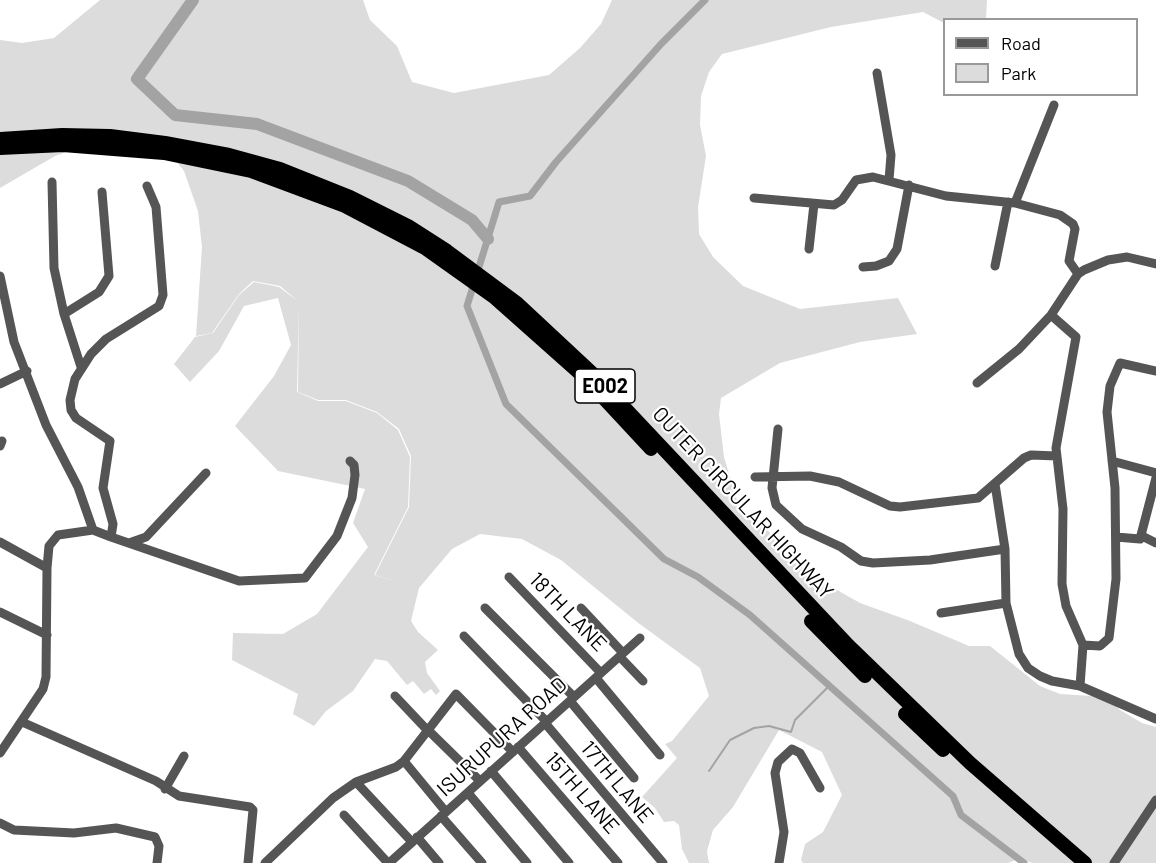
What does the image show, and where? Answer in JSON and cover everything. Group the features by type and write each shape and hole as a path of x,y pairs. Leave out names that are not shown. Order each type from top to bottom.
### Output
{"highway":[{"name":"OUTER CIRCULAR HIGHWAY","path":"0,139 62,135 110,136 165,142 229,155 280,170 350,197 408,226 447,250 517,303 584,365 855,652 978,770 1085,863"},
{"name":"OUTER CIRCULAR HIGHWAY","path":"0,148 63,145 135,149 239,168 277,179 345,206 395,231 454,268 532,328 584,377 841,652 934,742 1071,863"}],"street":[{"path":"877,73 891,155 889,180"},
{"path":"995,266 1012,203 1054,105"},
{"path":"754,198 834,205 842,200 856,180 873,177 946,196 1012,203 1060,214 1073,224 1075,229 1069,261 1078,274"},
{"path":"52,182 54,267 64,314 81,367"},
{"path":"863,267 876,266 889,261 897,249 909,185"},
{"path":"111,537 113,524 103,488 110,441 102,433 76,417 70,410 75,379 81,367 106,339 159,306 163,295 156,207 147,186"},
{"path":"64,314 99,292 109,276 102,192"},
{"path":"809,249 814,204"},
{"path":"977,383 1019,349 1051,315 1078,274 1108,260 1118,258 1127,257 1156,264"},
{"path":"0,276 3,307 14,342 46,425 78,487 93,530"},
{"path":"1051,315 1076,338 1058,429 1057,456 1063,509 1062,584 1066,606 1083,645 1080,686"},
{"path":"1083,645 1100,646 1109,638 1116,579 1112,461 1107,412 1110,386 1117,365 1126,363 1156,371"},
{"path":"0,384 27,371"},
{"path":"778,429 772,488 776,505 785,516 802,529 841,547 861,561 873,563 930,560 1005,549"},
{"path":"755,477 810,476 839,482 890,506 900,507 978,498 1031,454 1057,456"},
{"path":"0,753 43,689 46,677 47,568 50,546 58,535 93,530 239,580 305,578 337,536 352,498 355,475 354,465 350,461"},
{"path":"1112,461 1156,473"},
{"path":"129,543 146,537 206,473"},
{"path":"1116,537 1136,540 1142,536 1156,478"},
{"path":"995,484 1005,549 1006,603 1020,654 1028,668 1052,681 1080,686 1156,719"},
{"path":"1142,536 1156,543"},
{"path":"0,542 47,568"},
{"name":"18TH LANE","path":"509,577 599,675 660,755"},
{"path":"941,613 1006,603"},
{"path":"485,608 572,699 634,778"},
{"path":"581,608 642,681"},
{"path":"0,612 47,635"},
{"name":"17TH LANE","path":"464,636 546,723 663,863"},
{"name":"ISURUPURA ROAD","path":"393,862 640,638"},
{"name":"15TH LANE","path":"429,731 456,694 516,750 618,863"},
{"path":"395,696 480,781"},
{"path":"22,722 156,781 179,796 250,807 253,810 248,863"},
{"path":"265,863 333,798 356,782 396,767 429,731"},
{"path":"778,863 784,832 775,773 778,762 792,749 800,753 820,788"},
{"path":"165,789 184,756"},
{"path":"404,760 482,863"},
{"path":"491,771 569,863"},
{"path":"356,782 439,863"},
{"path":"468,793 527,863"},
{"path":"1114,863 1156,800"},
{"path":"344,815 393,862"},
{"path":"0,823 14,830 74,833 116,828 155,837 159,846 158,863"}],"green space":[{"path":"100,0 363,0 370,20 397,46 412,82 454,93 549,75 580,48 601,24 612,0 987,0 986,18 943,18 943,22 923,12 831,27 722,54 709,72 701,96 700,125 706,156 698,207 699,234 713,257 743,286 800,309 898,298 917,334 860,342 780,363 721,398 719,414 724,457 740,510 764,525 786,555 823,582 860,603 969,646 990,646 1040,686 1060,694 1107,697 1120,710 1142,723 1156,727 1156,863 1033,863 1018,859 1008,863 803,863 801,860 805,844 823,832 842,795 822,752 779,730 733,807 713,830 707,851 709,863 689,863 682,849 679,825 674,821 664,822 655,808 642,797 677,758 665,744 672,741 709,696 700,668 637,622 561,560 522,539 480,534 452,549 419,588 411,621 418,632 438,650 425,662 427,673 440,691 436,695 431,689 424,694 413,681 407,685 387,661 375,659 353,691 326,711 314,726 293,714 298,694 232,660 233,633 283,634 317,614 368,547 353,523 365,489 278,471 235,426 274,376 291,345 278,298 244,306 219,351 190,382 174,364 195,337 213,333 239,295 254,282 279,287 299,302 280,286 253,281 239,294 212,333 196,336 202,247 198,211 184,171 168,151 105,138 55,156 0,188 0,40 22,43 54,38","holes":["299,302 298,392 318,400 346,400 377,412 399,429 411,456 409,507 375,575 404,584 374,575 408,507 410,457 398,430 377,413 346,401 318,401 297,392"]}],"waterway":[{"path":"193,0 137,79 175,115 257,124 408,181 472,220 488,239"},
{"path":"705,0 661,44 556,162 530,196 499,202 467,306 506,404 664,559 698,577 750,615 953,796 961,815 1024,863"},
{"path":"709,771 730,740 754,728 769,726 791,732 795,720 829,686"}]}
